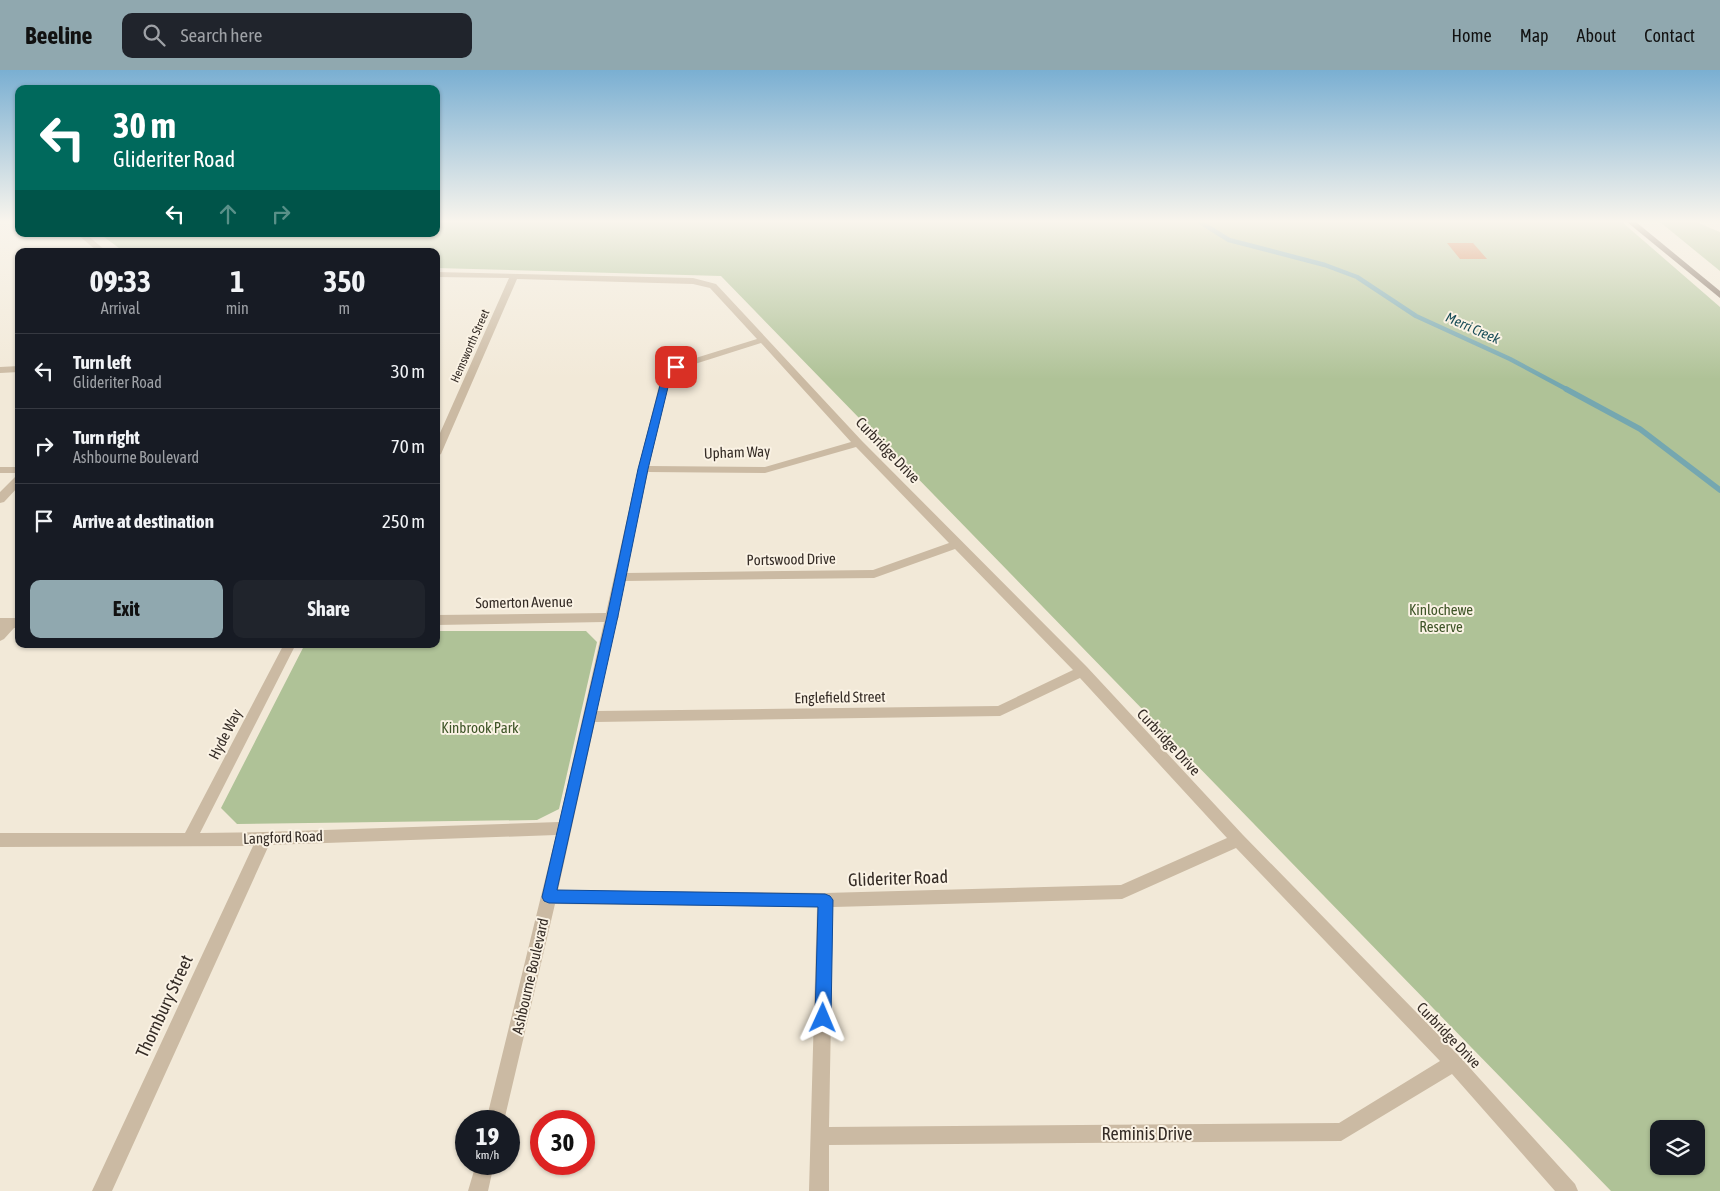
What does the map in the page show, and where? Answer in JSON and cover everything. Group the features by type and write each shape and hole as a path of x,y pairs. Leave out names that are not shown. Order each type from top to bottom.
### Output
{"main road":[{"path":"1695,274 1720,295"}],"street":[{"name":"Curbridge Drive","path":"448,274 693,281 713,286 858,443 1082,671 1238,840 1454,1063 1568,1191"},
{"name":"Hemsworth Street","path":"440,445 514,276"},
{"name":"Ashbourne Boulevard","path":"498,1110 565,828 613,616 643,469 667,374 676,367 762,340"},
{"path":"0,370 15,370"},
{"name":"Upham Way","path":"643,469 764,470 858,443"},
{"path":"0,470 15,470"},
{"path":"0,499 15,483"},
{"name":"Portswood Drive","path":"620,577 874,574 958,544"},
{"name":"Somerton Avenue","path":"440,620 613,616"},
{"path":"0,636 10,623"},
{"name":"Hyde Way","path":"189,839 288,648"},
{"name":"Englefield Street","path":"590,717 1000,711 1082,671"},
{"name":"Langford Road","path":"0,840 264,839 565,828"},
{"name":"Thornbury Street","path":"102,1191 264,839"},
{"name":"Glideriter Road","path":"549,897 825,900 1122,892 1238,840"},
{"path":"819,1191 825,900"},
{"name":"Reminis Drive","path":"820,1136 1341,1132 1454,1063"},
{"path":"478,1191 482,1175"}],"green space":[{"name":"Kinlochewe Reserve","path":"661,274 1682,274 1720,307 1720,1191 1611,1191 721,276"},
{"name":"Kinbrook Park","path":"440,631 586,631 597,642 559,809 537,820 237,824 221,808 303,648 440,648"}],"waterway":[{"name":"Merri Creek","path":"1350,274 1357,277 1416,316 1510,359 1568,390"},
{"name":"Merri Creek","path":"1566,389 1640,429 1720,490"}],"route":[{"path":"676,367 667,374 643,469 613,616 549,897 825,900 823,1018"}]}
